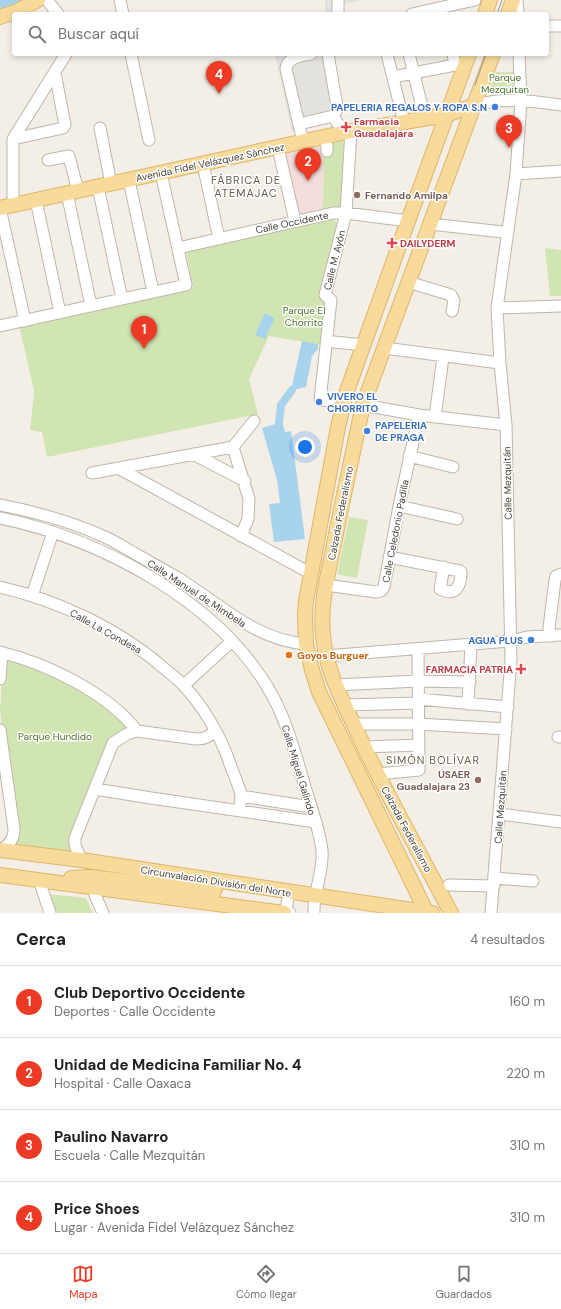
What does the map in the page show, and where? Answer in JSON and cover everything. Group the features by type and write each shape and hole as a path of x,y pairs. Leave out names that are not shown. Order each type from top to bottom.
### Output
{"main road":[{"path":"15,12 38,0"},
{"path":"486,12 490,0"},
{"path":"509,12 513,0"},
{"path":"0,17 12,13"},
{"name":"Calzada Federalismo","path":"428,913 326,706 312,670 306,644 305,615 307,587 338,427 347,391 446,115 458,65 468,56"},
{"name":"Calzada Federalismo","path":"451,913 364,747 336,685 326,656 322,622 326,585 349,466 363,405 492,56"},
{"path":"458,65 460,96 464,101 475,104"},
{"name":"Avenida Fidel Velázquez Sánchez","path":"4,207 303,142 325,144 347,132 446,115 475,104"},
{"name":"Circunvalación División del Norte","path":"1,850 81,860 428,913"},
{"name":"Circunvalación División del Norte","path":"0,875 284,913"},
{"path":"39,880 91,877 189,888 210,894 213,893 215,890 213,883 200,881 196,878"}],"street":[{"path":"47,0 56,12"},
{"path":"338,0 338,12"},
{"path":"432,12 442,11 475,0"},
{"path":"517,0 518,12"},
{"path":"549,26 561,26"},
{"path":"25,321 4,207 13,139 65,56"},
{"path":"131,56 149,140"},
{"path":"303,142 286,69 286,63 289,60 304,56"},
{"path":"299,124 333,116 336,111 337,106 328,56"},
{"path":"388,56 404,122"},
{"path":"410,56 425,119"},
{"name":"Calle Mezquitán","path":"491,913 511,660 506,425 500,364 497,308 516,174 521,100 519,56"},
{"path":"393,77 458,65"},
{"path":"13,139 63,128 65,125 55,73"},
{"name":"Avenida Fidel Velázquez Sánchez","path":"475,104 498,100 521,100 561,105"},
{"path":"333,116 347,132"},
{"path":"100,128 105,185 122,299"},
{"name":"Calle M. Ayón","path":"330,401 320,400 331,300 325,295 346,213 347,132"},
{"path":"278,148 295,221"},
{"path":"48,160 69,156 73,192 91,306"},
{"path":"203,164 219,238"},
{"path":"516,174 561,171"},
{"path":"0,326 186,285 160,173"},
{"path":"129,180 153,292"},
{"path":"36,200 60,313"},
{"name":"Calle Occidente","path":"178,248 326,214 346,213 408,221"},
{"path":"430,224 503,232"},
{"path":"408,282 451,295 454,301 452,311"},
{"path":"497,308 561,306"},
{"path":"334,342 364,345"},
{"path":"384,348 500,364"},
{"path":"435,416 443,357"},
{"path":"363,405 419,415 506,425"},
{"name":"Calle Celedonio Padilla","path":"326,585 376,592 381,591 384,587 409,456 419,415"},
{"path":"92,473 233,447 254,421"},
{"path":"233,447 249,499 248,519 241,536"},
{"path":"193,454 245,482"},
{"path":"409,456 453,467"},
{"path":"118,468 310,573"},
{"name":"Calle Manuel de Mimbela","path":"0,505 67,523 108,538 180,579 241,622 261,632 290,642 306,644"},
{"path":"399,506 457,519"},
{"name":"Calle Manuel de Mimbela","path":"0,518 53,532 92,547 119,560 170,589 203,614 232,641"},
{"path":"32,596 53,532"},
{"path":"389,557 444,568"},
{"path":"555,636 549,628 555,580 556,576 561,574"},
{"name":"Calle La Condesa","path":"0,587 67,608 131,642 184,685 215,730 226,754 241,796 239,810"},
{"path":"192,605 196,606 201,604 201,594"},
{"path":"203,614 204,606 209,603 214,604"},
{"path":"326,656 511,642 527,637 555,636"},
{"path":"184,685 232,641"},
{"name":"Calle Miguel Galindo","path":"232,641 250,661 261,677 282,714 316,822 322,852 322,861 314,913"},
{"path":"468,704 471,645"},
{"path":"378,774 418,770 418,649"},
{"path":"0,679 1,652 30,661 62,675 82,686 130,722 137,731"},
{"path":"336,685 418,681 470,682"},
{"path":"345,705 418,701 508,707"},
{"path":"354,724 418,724 506,729"},
{"path":"0,730 3,776 14,836 10,843 1,850"},
{"path":"81,860 74,842 114,743 127,734 137,731 203,739 210,736 215,730"},
{"path":"364,747 418,745"},
{"path":"95,789 316,822"},
{"path":"241,796 311,807"},
{"path":"500,814 561,822"},
{"path":"39,880 50,913"},
{"path":"449,885 533,881"},
{"path":"96,888 95,895 103,913"},
{"path":"287,892 288,898 286,910 290,913"}],"shaded area":[{"path":"325,0 361,0 337,6 338,12 325,12"},
{"path":"275,56 327,56 341,120 292,132"},
{"path":"324,145 323,210 299,216 286,153"}],"green space":[{"name":"Parque Mezquitan","path":"496,72 518,72 519,94 488,94"},
{"path":"345,141 341,207 323,210 324,145"},
{"name":"Parque El Chorrito","path":"333,219 337,224 319,295 328,304 324,345 269,336 249,379 258,414 47,457 42,432 30,430 34,391 19,325 193,288 186,251"},
{"path":"545,248 561,250 561,296 550,296"},
{"path":"349,517 368,520 357,578 337,574"},
{"name":"Parque Hundido","path":"7,656 65,682 108,708 126,727 89,789 70,835 69,843 72,851 68,854 23,845 22,848 14,846 0,710 3,662"},
{"path":"47,894 86,898 93,913 53,913"}],"water":[{"path":"0,0 25,0 0,10"},
{"path":"265,313 275,318 265,339 255,335"},
{"path":"302,341 318,344 318,349 312,356 306,387 291,390"},
{"path":"282,422 285,432 291,431 305,539 274,542 269,504 280,503 277,480 262,428"}],"waterway":[{"path":"279,423 281,405 292,390"}],"tram line":[{"path":"498,12 502,0"},
{"path":"475,85 485,56"}],"place":[{"name":"Price Shoes","path":"219,94"},
{"name":"PAPELERIA REGALOS Y ROPA S.N","path":"495,107"},
{"name":"Farmacia Guadalajara","path":"346,127"},
{"name":"Paulino Navarro","path":"509,148"},
{"name":"Unidad de Medicina Familiar No. 4","path":"308,181"},
{"name":"Fernando Amilpa","path":"357,195"},
{"name":"DAILYDERM","path":"392,243"},
{"name":"Club Deportivo Occidente","path":"144,349"},
{"name":"VIVERO EL CHORRITO","path":"319,402"},
{"name":"PAPELERIA DE PRAGA","path":"367,431"},
{"name":"AGUA PLUS","path":"531,640"},
{"name":"Goyos Burguer","path":"289,655"},
{"name":"FARMACIA PATRIA","path":"521,669"},
{"name":"USAER Guadalajara 23","path":"478,780"}],"district":[{"name":"FÁBRICA DE ATEMAJAC","path":"246,186"},
{"name":"SIMÓN BOLÍVAR","path":"433,760"}]}
